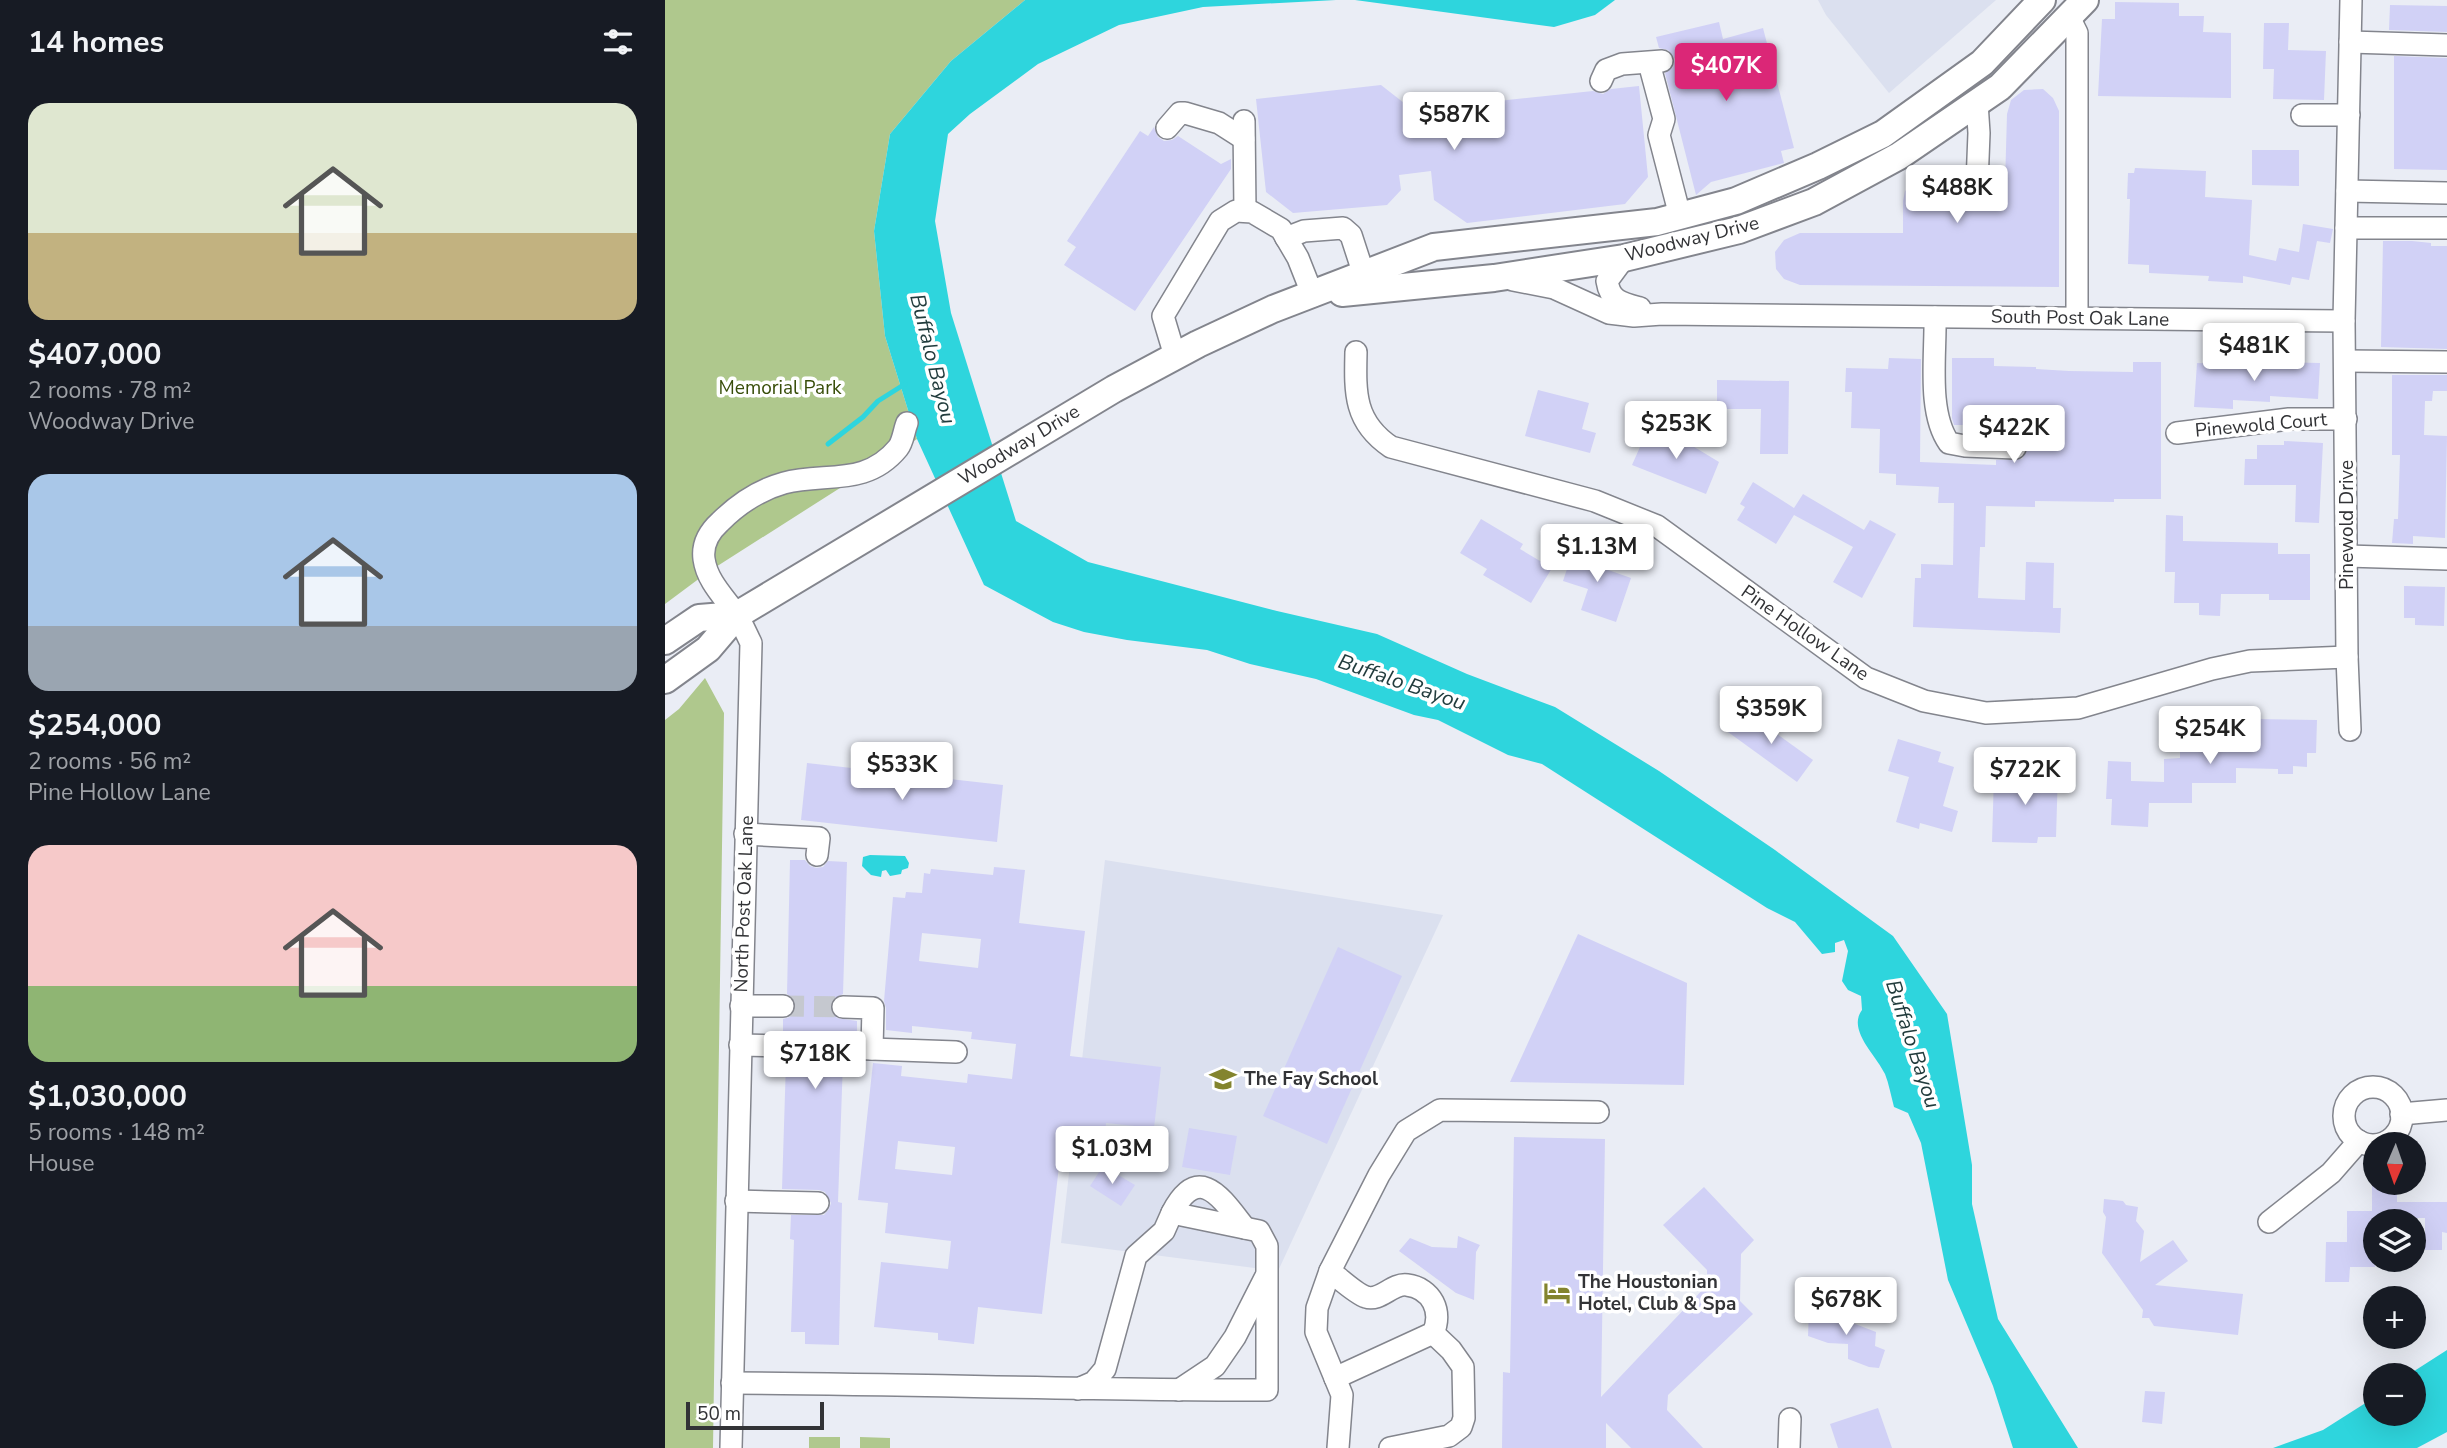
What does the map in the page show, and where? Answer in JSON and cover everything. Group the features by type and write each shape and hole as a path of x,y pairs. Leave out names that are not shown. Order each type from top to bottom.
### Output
{"main road":[{"name":"Woodway Drive","path":"665,680 708,649 737,615 1114,389 1175,356 1273,309 1313,296 1434,247 1657,222 1736,201 1818,166 1883,134 1982,64 2042,0"},
{"name":"Woodway Drive","path":"1313,296 1494,278 1624,258 1739,230 1814,202 1899,156 2000,87 2069,6"},
{"path":"1883,134 1899,156"},
{"path":"1680,216 1687,243"},
{"name":"Woodway Drive","path":"665,641 699,618 737,615"}],"street":[{"path":"2344,321 2351,0"},
{"path":"2069,6 2077,33 2077,318"},
{"path":"2350,42 2447,44"},
{"path":"1601,81 1606,70 1622,64 1656,62 1664,119 1659,135 1680,216"},
{"path":"1977,103 1977,184"},
{"path":"1167,128 1180,113 1185,113 1244,130 1245,211"},
{"path":"2302,115 2349,115"},
{"path":"2347,191 2447,193"},
{"path":"1175,356 1163,316 1220,222 1236,211 1252,212 1281,229 1298,258 1313,296"},
{"path":"2346,228 2447,228"},
{"path":"1286,238 1304,230 1343,229 1351,235 1364,275"},
{"name":"South Post Oak Lane","path":"1624,258 1607,281 1609,293 1626,304 1662,314"},
{"name":"South Post Oak Lane","path":"1494,278 1554,288 1609,313 1635,316 1662,314 2344,321"},
{"path":"1935,317 1936,410 1941,431 1949,443 2015,448"},
{"name":"Pinewold Drive","path":"2344,321 2350,730"},
{"name":"Pine Hollow Lane","path":"1356,352 1355,388 1360,411 1378,439 1391,447 1595,501 1657,526 1866,678 1924,701 1986,713 2078,708 2212,669 2250,661 2347,657"},
{"path":"2345,360 2447,362"},
{"name":"Pinewold Court","path":"2177,433 2288,419 2346,419"},
{"name":"North Post Oak Lane","path":"731,1448 751,643 737,615 715,586 704,561 704,546 711,530 731,511 758,493 785,483 848,477 865,472 899,446 907,423"},
{"path":"2347,556 2447,559"},
{"path":"745,834 818,838 817,855"},
{"path":"741,1006 783,1006"},
{"path":"843,1007 873,1008 872,1049"},
{"path":"740,1045 783,1046"},
{"path":"843,1048 956,1052"},
{"path":"2366,1088 2385,1090 2399,1104 2401,1114 2400,1124 2389,1140 2369,1145 2359,1141 2346,1127 2344,1117 2345,1108 2357,1092 2366,1088"},
{"path":"1338,1448 1342,1395 1316,1332 1317,1308 1330,1271 1379,1175 1406,1131 1440,1110 1598,1112"},
{"path":"2401,1114 2447,1110"},
{"path":"2269,1222 2331,1173 2359,1141"},
{"path":"1078,1389 1094,1382 1105,1370 1136,1256 1164,1231 1182,1195 1194,1187 1210,1189 1245,1228"},
{"path":"736,1201 818,1203"},
{"path":"732,1383 1267,1390 1267,1246 1259,1231 1172,1213"},
{"path":"1330,1271 1366,1297 1377,1297 1398,1285 1408,1285 1421,1290 1434,1303 1439,1321 1433,1333 1335,1378"},
{"path":"1179,1390 1215,1366 1235,1337 1266,1274"},
{"path":"1390,1448 1449,1436 1461,1427 1464,1418 1462,1367 1451,1350 1433,1333"},
{"path":"1789,1448 1790,1419"}],"shaded area":[{"path":"1818,0 1996,0 1889,93 1826,15"},
{"name":"The Fay School","path":"1105,860 1443,915 1278,1271 1061,1243"}],"green space":[{"name":"Memorial Park","path":"665,0 1025,0 951,61 890,134 874,231 885,336 917,439 708,572 665,604"},
{"path":"705,678 724,713 713,1448 665,1448 665,720 679,709"},
{"path":"809,1437 840,1437 840,1448 809,1448"},
{"path":"860,1437 890,1438 890,1448 860,1448"}],"water":[{"name":"Buffalo Bayou","path":"1025,0 1336,0 1203,7 1119,25 1038,64 970,114 948,134 935,221 951,313 1016,521 1088,562 1377,634 1467,674 1555,707 1659,771 1775,850 1893,936 1947,1014 1972,1165 1972,1204 1998,1319 2078,1448 2013,1448 1993,1386 1948,1280 1921,1143 1908,1113 1894,1107 1885,1074 1860,1034 1858,1018 1862,1010 1861,996 1848,990 1842,981 1848,951 1844,940 1835,943 1835,952 1822,954 1795,922 1767,908 1542,764 1508,755 1438,720 1414,715 1316,679 1250,664 1207,650 1084,632 1053,622 984,585 917,439 885,336 874,231 890,134 951,61"},
{"path":"1355,0 1615,0 1595,15 1554,27"},
{"path":"905,856 909,863 908,868 902,870 901,874 890,876 886,870 882,871 881,877 871,875 862,866 863,857"},
{"path":"2447,1350 2447,1432 2417,1448 2273,1448 2323,1430 2363,1405 2363,1426 2426,1426 2426,1363"}],"building":[{"path":"2115,2 2179,3 2179,16 2204,16 2203,32 2231,33 2231,98 2098,96 2102,19 2115,19"},
{"path":"2390,5 2447,6 2447,32 2389,30"},
{"path":"1719,22 1723,39 1763,28 1794,148 1781,151 1784,163 1711,182 1696,195 1665,73 1673,67 1675,59 1668,50 1659,48 1656,37"},
{"path":"2264,23 2289,23 2288,50 2326,51 2324,100 2273,99 2274,69 2263,69"},
{"path":"2394,56 2447,58 2447,170 2394,169"},
{"path":"1381,85 1413,110 1593,91 1603,94 1611,89 1639,86 1648,177 1625,204 1467,223 1434,200 1431,171 1399,175 1401,190 1387,205 1293,213 1266,192 1256,99"},
{"path":"2043,89 2053,98 2059,111 2059,287 1800,285 1784,279 1776,269 1775,252 1784,240 1800,233 1903,233 1903,201 1905,191 1911,186 1921,183 1964,184 1969,195 1977,197 1988,192 1990,184 2005,184 2007,114 2011,100 2024,90"},
{"path":"1154,127 1158,137 1164,141 1178,136 1221,164 1231,159 1231,169 1135,311 1064,265 1076,247 1067,241 1140,131 1148,136"},
{"path":"2252,150 2299,150 2299,186 2252,185"},
{"path":"2135,168 2206,171 2205,197 2252,200 2249,255 2276,261 2279,248 2299,252 2303,224 2333,229 2330,243 2317,241 2309,280 2292,277 2290,285 2243,276 2243,283 2208,281 2209,276 2149,273 2149,265 2128,264 2128,173 2134,173"},
{"path":"2383,241 2412,241 2431,243 2431,246 2447,246 2447,349 2381,347"},
{"path":"1889,358 1921,359 1920,462 1996,465 1996,460 2022,459 2028,449 2027,443 2023,437 1996,434 1996,425 1954,425 1952,358 1994,358 1994,366 2069,371 2133,372 2133,362 2161,362 2161,499 2114,499 2114,502 2035,501 2035,507 1986,506 1985,547 1980,547 1978,598 2025,600 2026,562 2054,563 2053,608 2061,608 2060,633 1913,627 1915,578 1921,578 1921,564 1953,565 1954,503 1938,503 1939,487 1896,485 1896,474 1879,473 1880,429 1851,428 1852,392 1845,392 1846,368 1888,369"},
{"path":"2240,361 2320,363 2318,399 2270,396 2270,402 2233,400 2233,409 2194,407 2197,363 2239,365"},
{"path":"2392,375 2447,375 2447,391 2433,391 2432,401 2425,401 2424,435 2447,436 2445,538 2413,536 2413,544 2392,543 2394,519 2398,519 2400,455 2392,455"},
{"path":"1717,380 1789,381 1788,454 1760,454 1761,409 1717,409"},
{"path":"1538,390 1589,403 1582,429 1596,433 1590,453 1525,436"},
{"path":"1649,430 1679,430 1679,442 1686,442 1719,462 1706,494 1632,465 1640,447 1649,447"},
{"path":"2284,441 2323,443 2319,523 2295,522 2296,485 2244,485 2245,459 2257,459 2257,445 2284,445"},
{"path":"1753,482 1794,508 1803,494 1864,530 1870,520 1896,534 1862,598 1833,582 1853,547 1794,515 1776,544 1737,520 1745,507 1740,504"},
{"path":"2166,515 2183,516 2183,541 2278,543 2278,554 2310,554 2310,600 2269,600 2269,594 2221,594 2220,616 2199,615 2199,603 2174,603 2175,572 2165,572"},
{"path":"1481,519 1523,544 1520,549 1552,568 1531,603 1483,575 1487,569 1460,553"},
{"path":"1575,545 1598,553 1594,565 1631,578 1616,622 1581,610 1588,589 1563,581"},
{"path":"2404,586 2445,587 2444,626 2415,625 2415,618 2404,618"},
{"path":"1744,710 1813,760 1797,782 1728,732"},
{"path":"2254,719 2317,720 2316,753 2307,753 2307,767 2293,766 2293,774 2278,774 2278,769 2236,768 2236,783 2192,783 2192,803 2149,803 2148,827 2111,825 2112,799 2106,799 2108,761 2131,762 2131,781 2164,782 2164,759 2180,758 2180,735 2253,734"},
{"path":"1898,739 1941,752 1938,762 1954,767 1943,806 1958,811 1952,832 1920,823 1919,829 1896,822 1909,777 1888,771"},
{"path":"807,763 1003,785 997,842 801,820"},
{"path":"2015,771 2058,772 2056,837 2038,837 2037,843 1992,842 1994,775 2015,776"},
{"path":"790,860 805,860 816,868 823,867 828,861 847,862 843,994 832,1000 830,1007 837,1018 857,1021 857,1035 837,1036 830,1047 832,1055 843,1061 838,1202 842,1203 839,1345 805,1344 805,1332 791,1332 794,1240 790,1239 791,1215 824,1215 831,1203 825,1192 819,1190 782,1189 786,1062 782,1062 782,1059 790,1057 796,1047 794,1039 783,1033 783,1019 790,1017 796,1007 794,999 787,994"},
{"path":"994,867 1025,870 1019,923 1085,931 1070,1056 1161,1067 1154,1128 1106,1123 1104,1145 1062,1140 1042,1314 978,1307 974,1344 938,1340 938,1333 874,1327 881,1262 948,1269 951,1241 885,1233 888,1203 858,1200 873,1063 902,1066 901,1076 967,1083 968,1074 1012,1079 1016,1044 971,1039 972,1032 912,1026 912,1033 886,1030 884,1001 893,897 905,898 906,892 922,893 924,873 930,874 931,869 993,875","holes":["922,933 981,939 978,968 919,961","898,1141 955,1147 952,1175 895,1169"]},
{"path":"1578,934 1687,983 1684,1085 1510,1082"},
{"path":"1338,947 1402,976 1327,1144 1263,1116"},
{"path":"1189,1128 1237,1136 1230,1175 1182,1167"},
{"name":"The Houstonian Hotel, Club & Spa","path":"1514,1137 1605,1139 1601,1397 1707,1285 1707,1270 1663,1225 1704,1187 1754,1240 1741,1254 1740,1301 1753,1314 1668,1395 1667,1410 1703,1448 1631,1448 1606,1423 1606,1448 1502,1448 1503,1372 1510,1373"},
{"path":"1103,1166 1135,1185 1121,1206 1090,1186"},
{"path":"2372,1195 2397,1195 2397,1202 2447,1202 2447,1233 2442,1232 2442,1250 2426,1250 2426,1209 2372,1209"},
{"path":"2104,1199 2123,1201 2126,1205 2138,1207 2136,1221 2144,1231 2140,1262 2173,1240 2188,1261 2155,1285 2243,1294 2238,1335 2154,1326 2149,1318 2142,1318 2143,1310 2102,1253 2106,1217 2103,1212"},
{"path":"2347,1211 2363,1211 2363,1267 2350,1267 2349,1282 2325,1282 2326,1242 2347,1242"},
{"path":"1458,1236 1480,1245 1476,1252 1474,1300 1456,1293 1399,1251 1410,1238 1432,1247 1457,1248"},
{"path":"1809,1310 1819,1310 1876,1332 1875,1346 1885,1350 1879,1368 1848,1359 1848,1344 1828,1343 1808,1336"},
{"path":"2145,1391 2165,1392 2162,1424 2142,1422"},
{"path":"1878,1408 1892,1448 1838,1448 1830,1424"}],"waterway":[{"path":"828,444 863,417 878,401 905,384"}],"tunnel":[{"path":"783,1006 843,1007"},
{"path":"783,1046 843,1048"}],"place":[{"name":"The Fay School","path":"1223,1079"},
{"name":"The Houstonian Hotel, Club & Spa","path":"1557,1293"}]}
